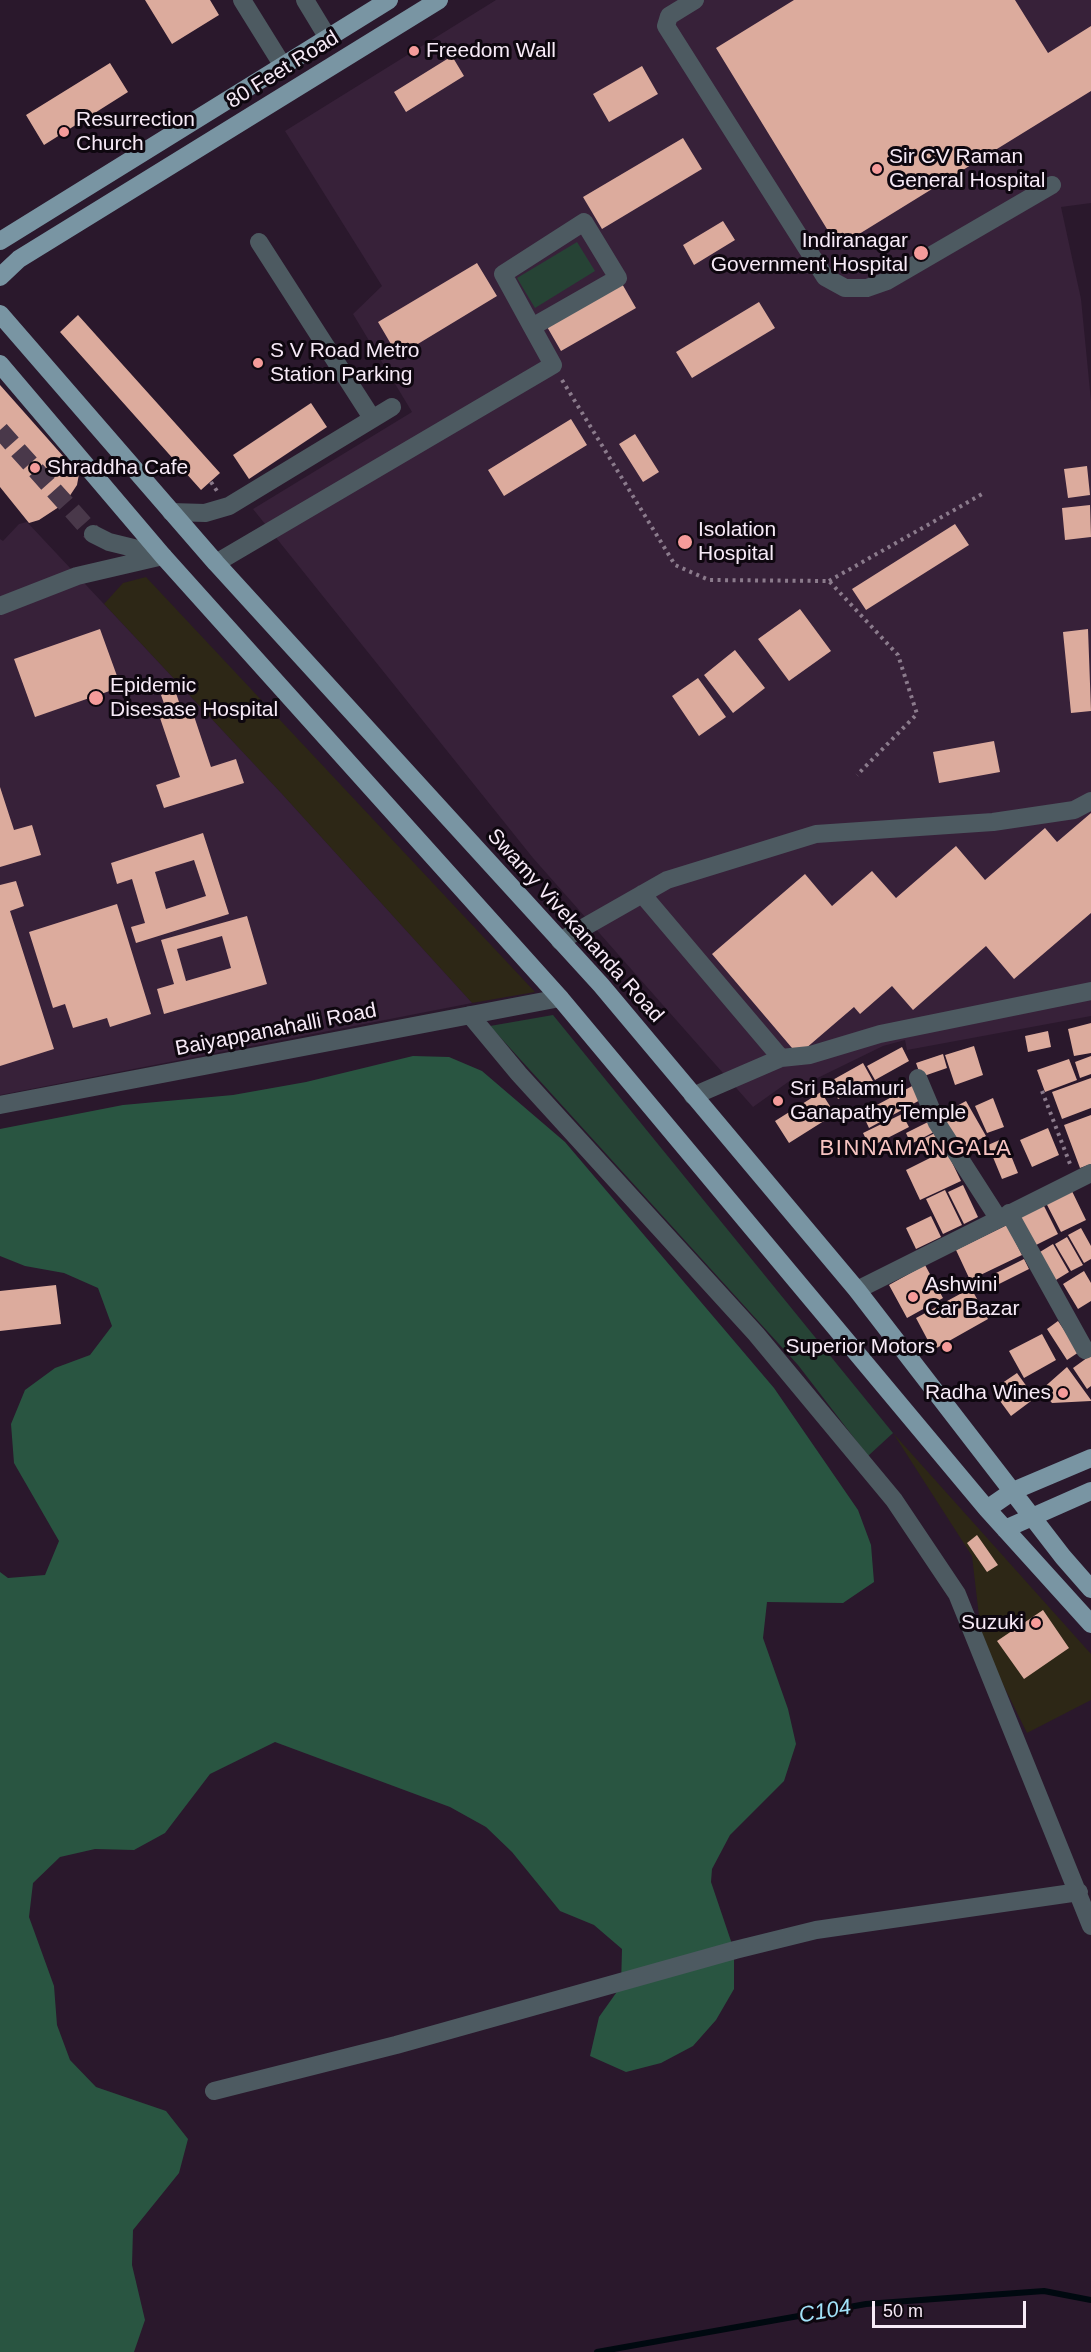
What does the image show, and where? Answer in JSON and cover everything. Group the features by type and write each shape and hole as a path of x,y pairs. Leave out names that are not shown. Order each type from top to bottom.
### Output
{"main road":[{"name":"80 Feet Road","path":"0,241 389,0"},
{"name":"80 Feet Road","path":"0,277 19,259 439,0"},
{"name":"Swamy Vivekananda Road","path":"0,314 216,563 560,941 693,1096 857,1290 1091,1589"},
{"path":"0,364 163,556 560,998 987,1509 1091,1624"},
{"path":"987,1509 1013,1491 1091,1458"},
{"path":"1005,1529 1031,1515 1091,1491"}],"street":[{"path":"242,0 283,66"},
{"path":"305,0 328,38"},
{"path":"695,0 669,16 666,26 825,277 845,288 867,288 887,281 1052,185"},
{"path":"216,563 553,365 502,274 584,222 618,278 532,327"},
{"path":"259,242 372,418"},
{"path":"171,512 205,513 229,506 392,406"},
{"path":"93,534 109,542 163,556"},
{"path":"0,606 78,576 163,556"},
{"path":"560,941 667,880 816,834 993,822 1074,810 1091,801"},
{"path":"642,894 781,1058"},
{"path":"693,1096 781,1058 810,1055 880,1034 1091,990"},
{"name":"Baiyappanahalli Road","path":"0,1105 560,998"},
{"path":"470,1015 519,1074 756,1334 894,1500 957,1594 1091,1926"},
{"path":"918,1078 937,1123 1003,1216 1085,1350"},
{"path":"857,1290 1083,1176"},
{"path":"214,2091 396,2045 735,1950 816,1930 1079,1892"}],"path":[{"path":"553,365 643,518 675,565 709,580 829,581 984,493"},
{"path":"829,581 898,655 917,714 857,775"},
{"path":"1042,1091 1083,1176"}],"shaded area":[{"name":"Isolation Hospital","path":"496,0 1091,0 1091,203 1061,207 1081,299 1091,401 1091,1016 907,1050 905,1040 883,1046 797,1088 791,1080 753,1107 533,858 253,509 412,412 353,314 382,286 285,131"},
{"path":"27,522 281,793 472,1003 0,1095 0,539 3,541 19,524"},
{"path":"146,577 535,992 472,1003 281,793 104,604 123,583"},
{"path":"893,1433 1091,1654 1091,1700 1027,1733 982,1642 972,1556"}],"green space":[{"path":"577,242 595,271 535,308 517,278"},
{"path":"553,1015 893,1433 868,1456 798,1365 490,1026"},
{"path":"413,1056 449,1057 482,1071 565,1142 774,1388 858,1510 871,1545 874,1582 843,1603 767,1602 763,1638 788,1709 796,1744 784,1781 730,1835 712,1869 711,1882 734,1950 734,1989 716,2020 693,2046 661,2063 626,2072 590,2056 599,2017 621,1986 622,1949 594,1925 560,1911 512,1852 486,1827 450,1807 275,1742 210,1774 165,1833 134,1850 95,1849 60,1857 33,1883 29,1917 54,1986 57,2025 70,2060 96,2087 166,2111 188,2139 179,2173 133,2230 132,2265 145,2320 134,2352 0,2352 0,1572 8,1578 45,1575 59,1541 14,1463 11,1424 25,1390 55,1368 90,1355 112,1326 98,1288 64,1273 25,1266 0,1256 0,1129 123,1105 233,1095 306,1082"}],"building":[{"path":"145,0 210,0 219,15 172,44"},
{"name":"Sir CV Raman General Hospital","path":"794,0 1015,0 1048,53 1091,26 1091,91 838,247 716,48"},
{"path":"452,56 464,76 406,112 394,92"},
{"path":"110,63 128,92 44,145 26,115"},
{"path":"642,66 658,94 609,122 593,94"},
{"path":"683,138 702,169 602,229 583,197"},
{"path":"723,221 735,240 694,265 683,245"},
{"path":"477,263 497,296 398,356 378,322"},
{"path":"621,282 636,308 561,351 546,325"},
{"path":"759,302 775,328 692,378 676,352"},
{"path":"78,315 220,473 201,490 60,332"},
{"path":"0,385 79,474 77,485 65,503 39,520 29,523 0,487"},
{"path":"311,403 327,427 249,479 233,455"},
{"path":"571,419 587,445 504,496 488,470"},
{"path":"635,434 659,472 643,482 619,444"},
{"path":"1087,466 1090,495 1068,498 1064,469"},
{"path":"1090,505 1091,537 1065,540 1062,508"},
{"path":"955,524 969,545 866,610 852,589"},
{"path":"800,609 831,651 789,681 758,639"},
{"path":"100,629 121,687 35,717 14,659"},
{"path":"1088,629 1091,711 1071,713 1063,632"},
{"path":"735,650 765,688 733,713 704,675"},
{"path":"698,678 726,717 699,736 672,696"},
{"path":"175,690 181,708 190,704 211,767 236,759 244,783 164,808 156,785 180,777 159,715 167,712 161,695"},
{"path":"994,741 1000,772 939,783 933,752"},
{"path":"0,787 14,830 32,825 41,855 0,867"},
{"path":"1091,813 1091,913 1014,979 986,946 913,1010 892,986 860,1014 854,1007 798,1055 712,954 805,874 832,906 872,871 896,898 956,846 985,880 1045,828 1057,842"},
{"path":"203,833 229,914 136,943 131,927 145,923 132,879 117,884 111,863","holes":["194,860 206,896 166,909 155,872"]},
{"path":"16,881 24,906 10,911 54,1049 0,1066 0,885"},
{"path":"117,904 151,1014 110,1027 107,1018 73,1028 65,1004 53,1008 29,932"},
{"path":"247,916 267,984 164,1014 157,989 174,984 161,940","holes":["222,936 231,968 186,981 177,949"]},
{"path":"1091,1023 1091,1053 1074,1056 1068,1029"},
{"path":"1048,1031 1051,1047 1028,1052 1025,1036"},
{"path":"974,1046 983,1075 955,1085 945,1055"},
{"path":"902,1047 909,1061 875,1080 867,1066"},
{"path":"943,1054 947,1068 921,1077 916,1063"},
{"path":"1091,1056 1091,1074 1080,1078 1075,1062"},
{"path":"1069,1059 1077,1080 1045,1092 1037,1070"},
{"path":"863,1063 873,1081 838,1099 829,1082"},
{"path":"1091,1078 1091,1108 1062,1119 1052,1092"},
{"path":"914,1085 922,1099 869,1128 862,1113"},
{"path":"821,1092 835,1114 789,1143 775,1121"},
{"path":"993,1098 1004,1127 987,1133 975,1106"},
{"path":"966,1101 986,1136 961,1149 942,1114"},
{"path":"902,1114 909,1127 870,1147 863,1133"},
{"path":"1091,1115 1091,1164 1080,1168 1064,1125"},
{"path":"928,1122 934,1132 911,1144 906,1133"},
{"path":"1048,1128 1059,1155 1032,1167 1020,1140"},
{"path":"935,1133 944,1150 933,1155 925,1138"},
{"path":"1004,1138 1018,1173 1002,1179 988,1145"},
{"path":"946,1150 961,1181 920,1200 906,1170"},
{"path":"963,1185 978,1217 964,1224 948,1192"},
{"path":"1070,1187 1086,1220 1061,1232 1044,1199"},
{"path":"945,1190 962,1225 943,1234 926,1199"},
{"path":"1042,1202 1058,1234 1032,1247 1016,1215"},
{"path":"931,1216 941,1237 916,1249 906,1228"},
{"path":"1007,1225 1022,1255 970,1280 956,1250"},
{"path":"1081,1228 1091,1246 1091,1259 1084,1263 1068,1235"},
{"path":"1067,1237 1083,1265 1071,1271 1055,1244"},
{"path":"1053,1244 1069,1272 1051,1283 1035,1255"},
{"path":"1024,1259 1029,1269 999,1284 994,1274"},
{"path":"925,1265 943,1298 907,1318 889,1285"},
{"path":"1084,1271 1091,1283 1091,1301 1078,1309 1063,1284"},
{"path":"56,1285 61,1324 0,1331 0,1291"},
{"path":"971,1288 988,1319 933,1350 916,1318"},
{"path":"1058,1321 1079,1352 1067,1360 1047,1329"},
{"path":"1042,1334 1056,1360 1024,1378 1009,1351"},
{"path":"1091,1355 1091,1386 1087,1389 1073,1368"},
{"path":"1067,1367 1091,1401 1052,1403 1041,1390"},
{"path":"1017,1373 1035,1398 1011,1416 992,1390"},
{"path":"977,1535 998,1565 987,1572 967,1543"},
{"path":"1043,1610 1069,1648 1024,1679 997,1641"}],"waterway":[{"name":"C104","path":"597,2352 866,2304 1044,2291 1091,2300"}],"tunnel":[{"path":"0,430 93,534"}],"place":[{"name":"Freedom Wall","path":"414,51"},
{"name":"Resurrection Church","path":"64,132"},
{"name":"Sir CV Raman General Hospital","path":"877,169"},
{"name":"Indiranagar Government Hospital","path":"921,253"},
{"name":"S V Road Metro Station Parking","path":"258,363"},
{"name":"Shraddha Cafe","path":"35,468"},
{"name":"Isolation Hospital","path":"685,542"},
{"name":"Epidemic Disesase Hospital","path":"96,698"},
{"name":"Sri Balamuri Ganapathy Temple","path":"778,1101"},
{"name":"Ashwini Car Bazar","path":"913,1297"},
{"name":"Superior Motors","path":"947,1347"},
{"name":"Radha Wines","path":"1063,1393"},
{"name":"Suzuki","path":"1036,1623"}],"district":[{"name":"BINNAMANGALA","path":"916,1149"}]}
